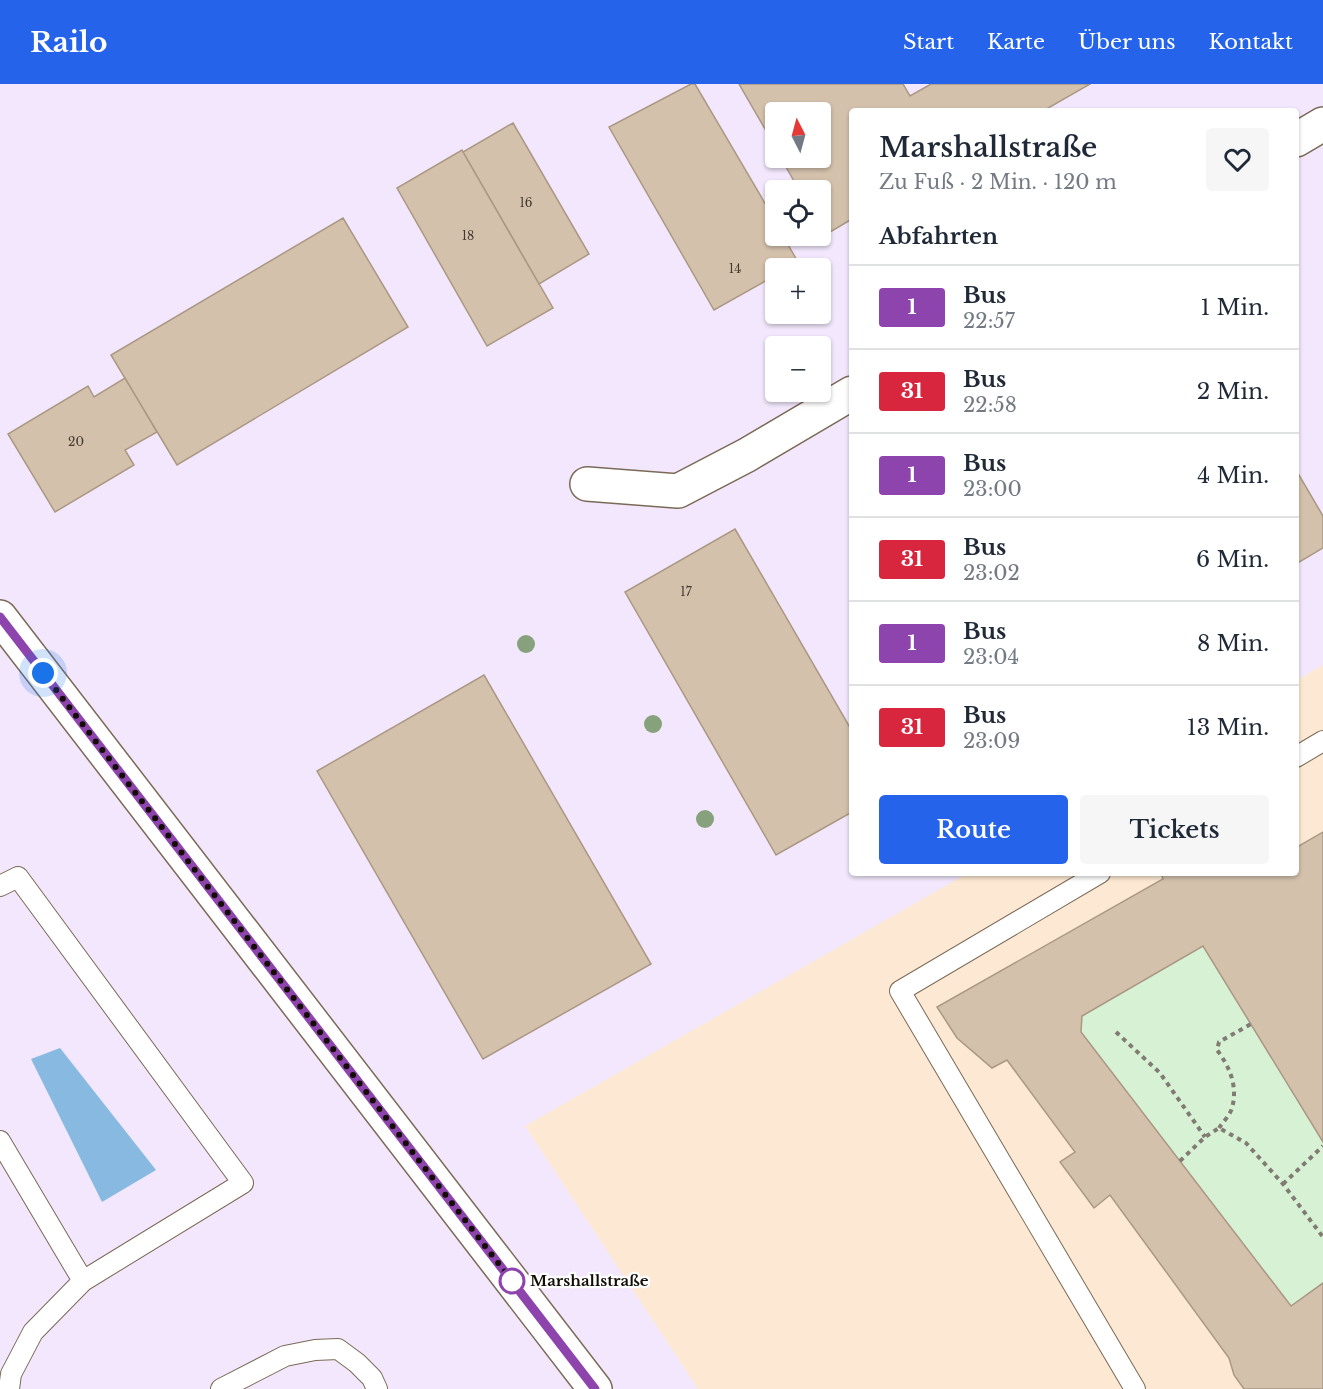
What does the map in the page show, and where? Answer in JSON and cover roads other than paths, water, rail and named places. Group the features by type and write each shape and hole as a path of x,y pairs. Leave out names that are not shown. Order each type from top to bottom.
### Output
{"street":[{"path":"1299,138 1323,124"},
{"path":"587,484 678,491 747,455 849,395"},
{"path":"0,617 595,1389"}],"lane":[{"path":"1299,755 1323,741"},
{"path":"1095,876 900,991 1135,1389"},
{"path":"0,886 18,877 243,1183 83,1281 33,1332 11,1374 9,1389"},
{"path":"0,1141 83,1281"},
{"path":"221,1389 285,1356 315,1350 338,1349 372,1378 377,1389"}],"water":[{"path":"60,1048 156,1170 102,1202 31,1059"}],"place":[{"name":"Marshallstraße","path":"512,1281"}]}
